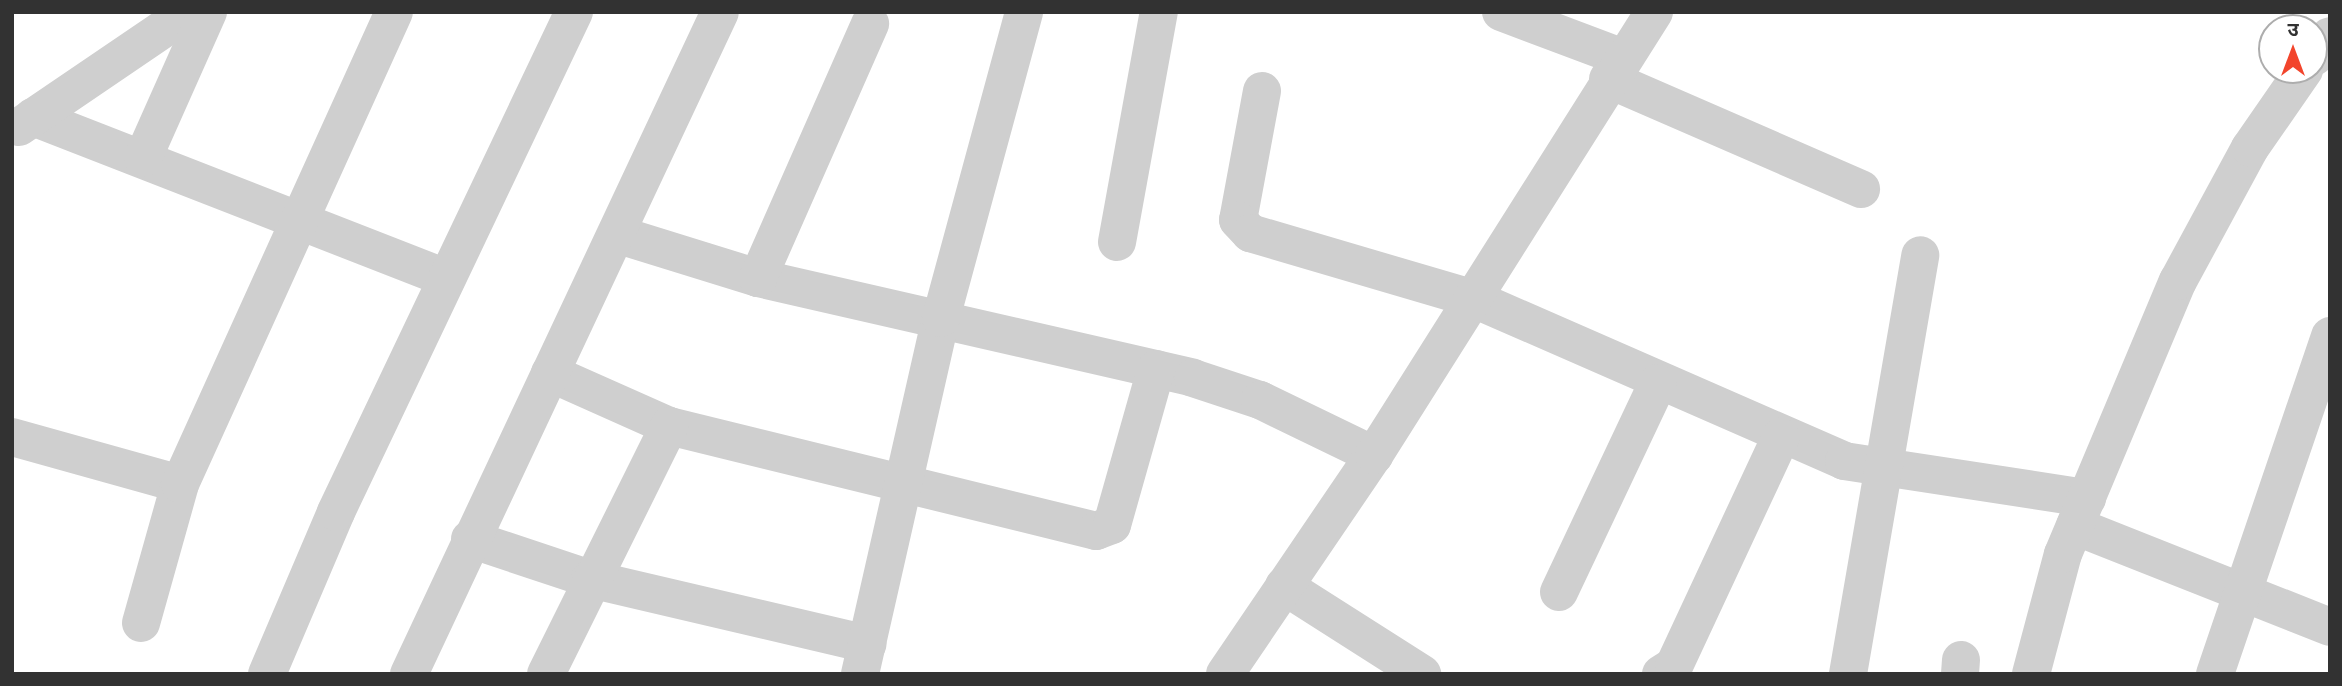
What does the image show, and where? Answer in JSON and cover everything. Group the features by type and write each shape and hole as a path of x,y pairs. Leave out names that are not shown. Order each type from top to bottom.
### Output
{"street":[{"path":"23,124 188,12"},
{"path":"144,158 208,12"},
{"path":"141,623 180,484 394,12"},
{"path":"267,674 447,278 574,12"},
{"path":"409,674 470,539 619,235 720,12"},
{"path":"470,539 590,579 864,659 908,484 941,318 1024,12"},
{"path":"1117,242 1159,12"},
{"path":"1501,12 1861,189"},
{"path":"1225,674 1374,455 1474,299 1615,68 1654,12"},
{"path":"758,278 870,24"},
{"path":"2031,674 2081,512 2178,281 2250,148 2294,84"},
{"path":"1262,91 1238,220 1242,228 1474,299 1781,437 1879,470 2081,512 2243,593 2330,627"},
{"path":"23,124 144,158 301,216 447,278"},
{"path":"619,235 758,278 1156,369 1260,400 1374,455"},
{"path":"1848,674 1879,470 1920,255"},
{"path":"2216,674 2330,336"},
{"path":"550,373 668,426 908,484 1085,531 1104,531 1112,525 1156,369"},
{"path":"1559,592 1658,383"},
{"path":"546,674 590,579 668,426"},
{"path":"12,437 180,484"},
{"path":"1661,674 1674,666 1781,437"},
{"path":"1284,586 1422,674"}]}
